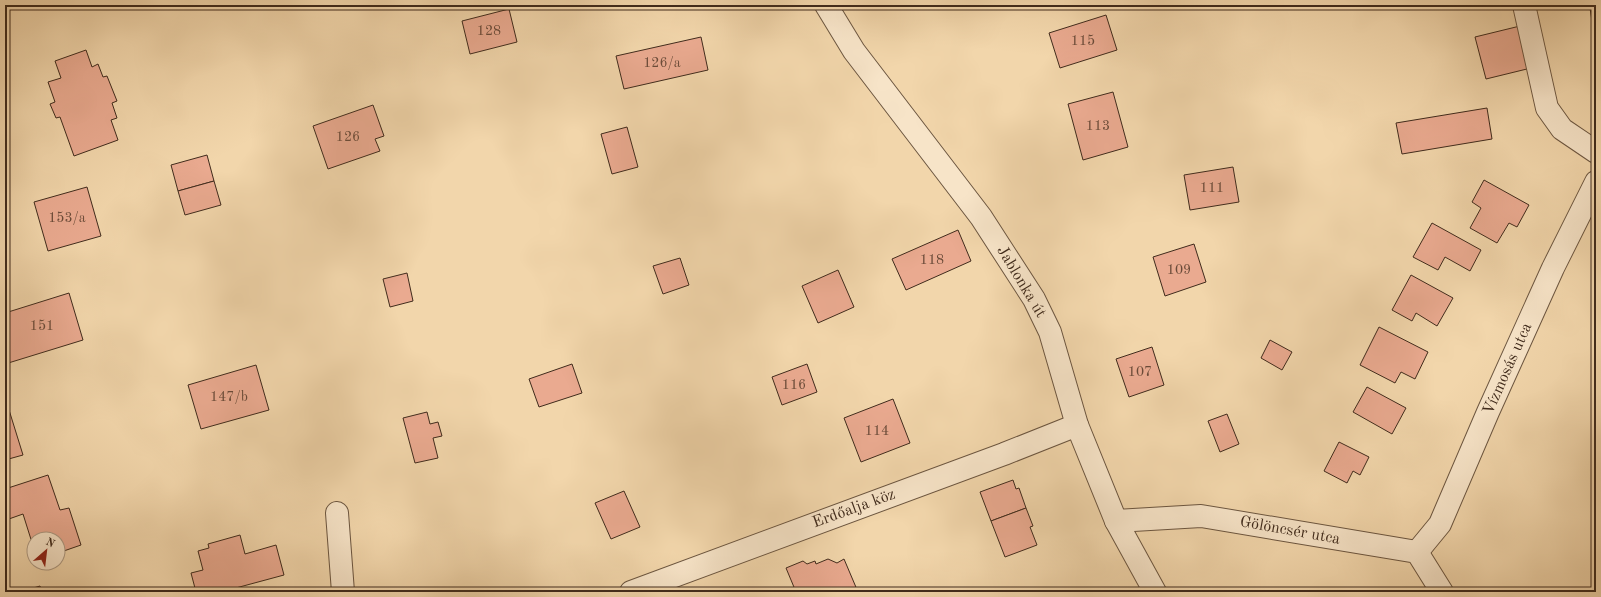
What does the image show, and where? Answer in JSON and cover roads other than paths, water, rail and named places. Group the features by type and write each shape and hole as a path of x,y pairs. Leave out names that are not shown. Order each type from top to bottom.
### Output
{"street":[{"name":"Jablonka út","path":"826,5 854,52 980,217 1034,298 1050,332 1077,425 1116,521 1154,592"},
{"path":"1524,5 1547,108 1562,129 1596,152"},
{"name":"Vízmosás utca","path":"1417,552 1440,524 1488,412 1553,268 1596,182"},
{"name":"Erdőalja köz","path":"630,592 1004,454 1077,425"},
{"path":"337,513 344,592"},
{"name":"Gölöncsér utca","path":"1116,521 1201,516 1417,552"},
{"path":"1417,552 1442,592"}]}
